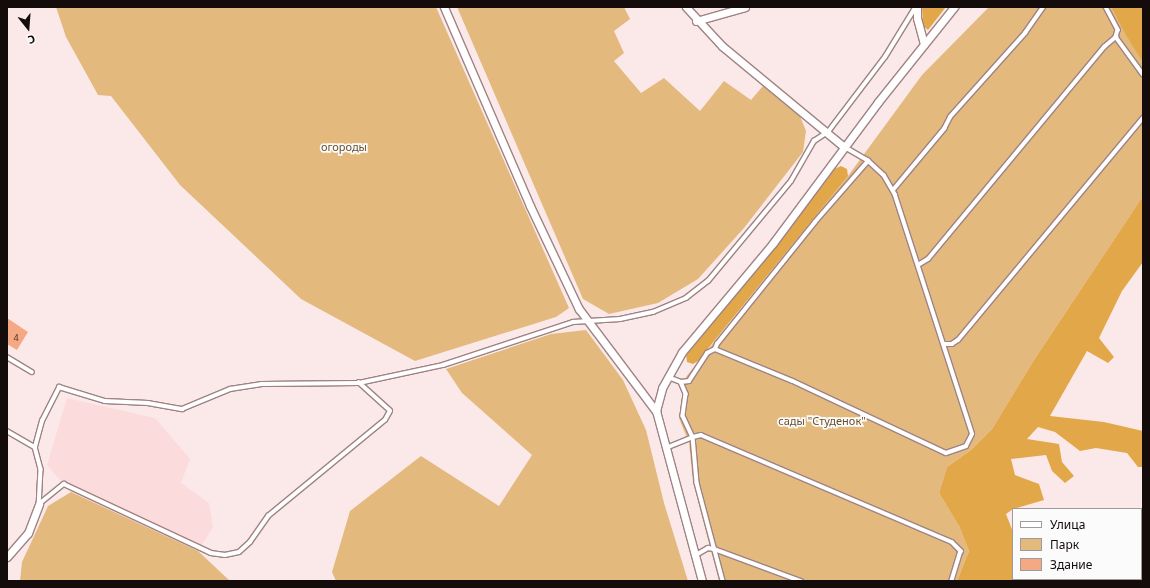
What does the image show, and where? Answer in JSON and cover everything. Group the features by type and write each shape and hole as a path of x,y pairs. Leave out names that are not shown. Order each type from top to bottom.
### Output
{"street":[{"path":"444,7 554,258 587,323 656,410 665,449 702,581"},
{"path":"686,7 696,21 768,86 828,132 844,147"},
{"path":"696,21 745,7"},
{"path":"916,7 917,18 924,44"},
{"path":"656,410 668,377 682,352 773,243 844,147 954,7"},
{"path":"7,557 28,533 39,504"}],"lane":[{"path":"39,504 41,469 34,447 42,421 60,387 105,401 148,403 182,409 230,389 262,384 359,383 443,365 573,322 587,323 653,312 686,298 708,280 791,181 814,141 828,132 885,57 904,29 916,7"},
{"path":"893,190 944,129 950,117 1025,33 1043,7"},
{"path":"918,265 928,259 1104,47 1116,37 1118,30 1106,7"},
{"path":"1116,37 1143,74"},
{"path":"944,344 952,344 958,340 1143,118"},
{"path":"715,349 793,381 946,453 956,452 966,446 972,434 893,190 884,176 868,161 844,147"},
{"path":"668,377 682,382 689,381 707,353 715,349 815,222 868,161"},
{"path":"7,357 32,372"},
{"path":"682,382 686,394 683,416 693,437 697,483 723,581"},
{"path":"39,504 64,484 211,553 225,555 239,552 250,542 268,516 385,420 390,411 359,383"},
{"path":"7,431 34,447"},
{"path":"665,449 693,437 701,436 952,542 961,551 952,581"},
{"path":"695,556 708,548 714,549 801,581"}],"shaded area":[{"path":"922,7 946,7 928,30 923,26"},
{"path":"1111,7 1142,7 1143,63 1126,35"},
{"path":"841,166 847,169 848,176 698,361 693,364 687,362 686,354 834,169"},
{"path":"1143,196 1143,262 1122,291 1099,338 1114,357 1108,363 1087,351 1050,416 1104,422 1143,431 1143,467 1138,467 1127,453 1096,448 1080,451 1055,432 1038,427 1027,439 1059,444 1062,462 1074,476 1065,483 1052,471 1046,455 1011,459 1015,475 1039,484 1044,500 1012,508 1012,510 1006,514 1012,529 1012,580 1015,581 957,581 969,551 959,526 939,493 947,467 971,450 992,429 1034,360"},
{"path":"67,398 155,418 190,459 181,483 209,503 213,527 198,551 71,492 47,465"}],"green space":[{"name":"огороды","path":"56,7 436,7 569,308 556,317 415,361 301,299 180,185 111,96 98,95 66,37"},
{"path":"457,7 624,7 630,19 614,31 624,53 614,61 641,93 664,78 700,111 724,81 751,100 763,86 800,116 806,131 803,152 744,228 698,279 658,303 609,314 583,299"},
{"name":"сады \"Студенок\"","path":"989,7 1111,7 1143,63 1143,196 1034,360 992,429 971,450 947,467 939,493 959,526 969,551 957,581 719,581 693,482 689,443 679,418 686,377 848,176 922,75"},
{"path":"586,330 623,380 646,430 664,503 688,581 336,581 332,572 350,511 421,456 499,506 532,455 462,393 446,369 551,334"},
{"path":"71,492 198,551 230,581 20,581 22,562 48,506"}],"building":[{"path":"7,318 28,332 17,350 7,344"}]}
